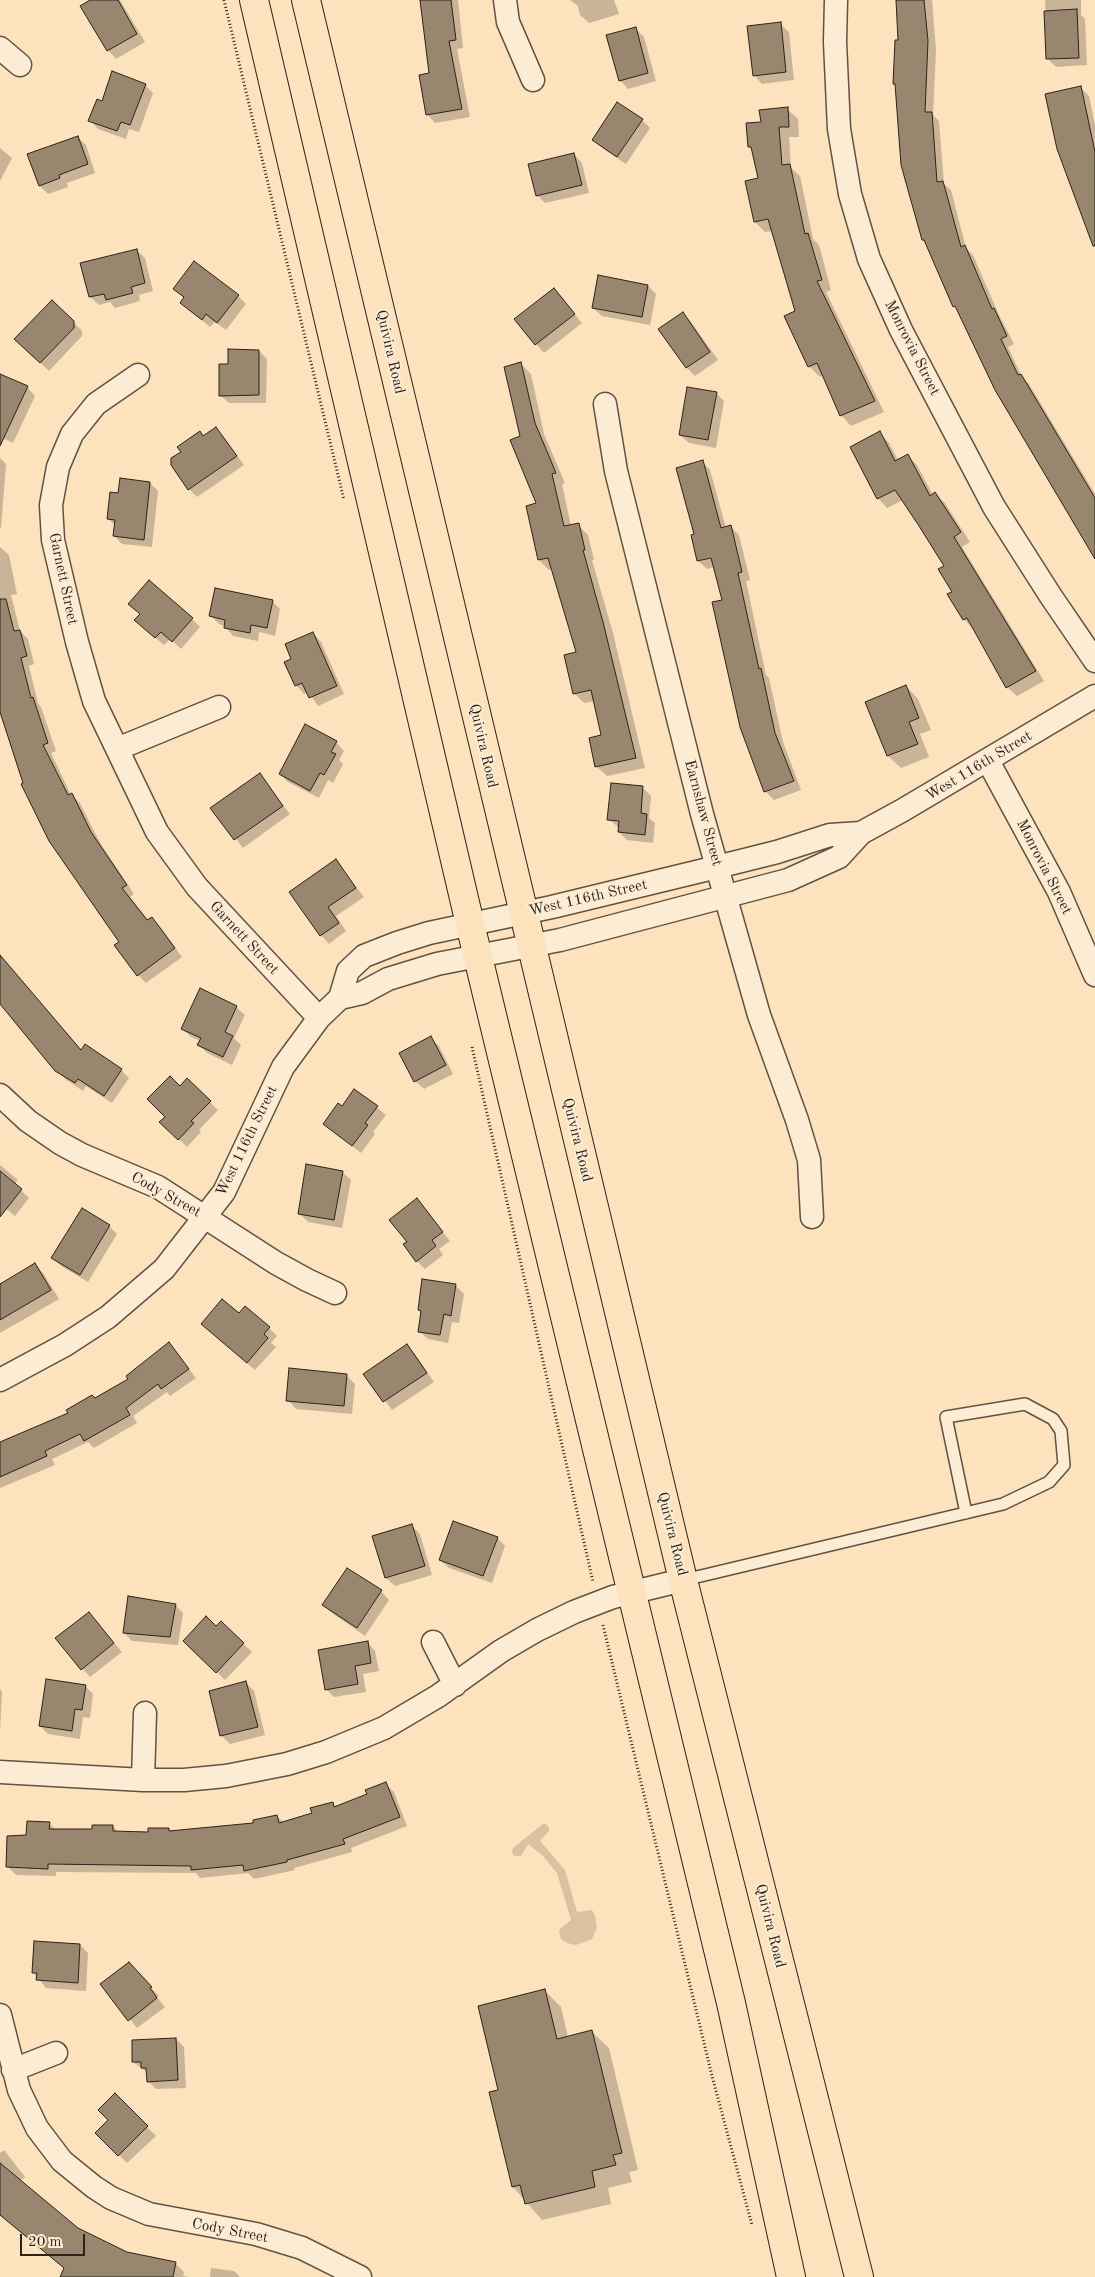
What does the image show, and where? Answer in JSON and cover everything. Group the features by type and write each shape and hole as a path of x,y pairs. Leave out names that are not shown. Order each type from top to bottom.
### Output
{"main road":[{"path":"254,0 470,924 633,1591 731,2003 791,2277"},
{"name":"Quivira Road","path":"306,0 683,1580 859,2277"}],"street":[{"path":"505,0 508,22 534,80"},
{"name":"Monrovia Street","path":"836,0 835,42 839,129 850,194 869,259 901,330 994,507 1050,595 1095,660"},
{"path":"0,48 20,66"},
{"name":"Garnett Street","path":"138,375 96,404 72,434 58,467 51,505 53,540 77,642 94,701 157,832 197,887 319,1018"},
{"name":"Earnshaw Street","path":"605,404 616,471 717,868 759,1015 797,1120 809,1160 812,1217"},
{"name":"West 116th Street","path":"340,998 362,993 388,979 437,964 560,940 788,880 839,857 861,833 1095,696"},
{"path":"117,749 219,707"},
{"name":"Monrovia Street","path":"988,760 1059,892 1095,975"},
{"name":"West 116th Street","path":"0,1380 65,1345 108,1317 164,1269 224,1192 283,1067 319,1018 340,998 348,971 364,956 397,942 717,868 830,835 861,833"},
{"name":"Cody Street","path":"0,1095 28,1120 60,1143 82,1155 158,1187 276,1263 336,1293"},
{"path":"0,1772 143,1780 184,1780 226,1776 295,1762 326,1752 384,1728 455,1685 501,1651 537,1630 597,1603 633,1591 683,1580"},
{"path":"433,1642 455,1685"},
{"path":"143,1780 145,1713"},
{"name":"Cody Street","path":"0,2015 13,2070 27,2110 49,2145 77,2175 111,2198 149,2214 256,2234 302,2248 360,2277"},
{"path":"13,2070 56,2053"}],"lane":[{"path":"683,1580 966,1513 1003,1504 1049,1482 1064,1464 1061,1431 1053,1419 1025,1404 946,1417 966,1513"}],"path":[{"path":"224,0 344,504"},
{"path":"470,1038 597,1603 712,2076 754,2229"}],"shaded area":[{"path":"544,1823 549,1827 549,1831 540,1841 565,1870 577,1912 592,1910 595,1916 597,1928 592,1939 576,1945 561,1939 559,1930 571,1920 557,1873 542,1855 528,1844 521,1856 514,1856 512,1852 513,1848"}],"building":[{"path":"90,0 118,0 137,34 107,51 80,6"},
{"path":"420,0 451,0 456,40 449,41 462,109 426,115 419,75 429,73"},
{"path":"896,0 924,0 928,41 925,112 932,112 937,182 943,181 961,247 965,245 992,309 994,308 1007,336 1001,339 1018,375 1021,374 1095,498 1095,559 995,390 955,306 953,307 924,240 922,240 901,165 895,84 893,84 895,40 898,40"},
{"path":"1077,9 1079,58 1046,59 1044,11"},
{"path":"781,22 786,72 753,76 747,26"},
{"path":"636,27 648,73 619,81 606,35"},
{"path":"112,71 146,84 130,125 121,122 117,131 88,121 97,99 102,101"},
{"path":"1081,86 1095,152 1095,246 1093,246 1057,149 1045,94"},
{"path":"617,102 643,119 617,157 592,140"},
{"path":"788,107 789,127 779,127 782,165 790,164 805,234 808,233 822,280 817,281 875,401 840,416 817,363 808,367 784,316 795,311 768,219 754,222 745,181 758,178 751,147 748,147 746,123 761,122 759,110"},
{"path":"78,136 88,164 59,175 60,178 39,186 27,154"},
{"path":"574,153 582,185 536,196 528,164"},
{"path":"137,249 145,283 131,287 133,293 106,300 104,294 89,297 80,263"},
{"path":"194,261 239,295 217,323 206,314 202,320 180,303 184,297 173,289"},
{"path":"598,275 648,285 642,317 592,308"},
{"path":"554,288 575,314 535,345 514,319"},
{"path":"52,300 74,321 74,328 40,363 14,339"},
{"path":"683,312 710,352 686,368 658,329"},
{"path":"228,349 259,350 259,395 219,396 219,364 228,364"},
{"path":"521,362 535,423 556,473 552,474 564,526 579,523 585,550 583,550 603,622 636,758 595,767 589,738 601,735 591,690 573,694 564,655 576,652 548,558 538,560 526,506 536,503 510,440 520,436 504,367"},
{"path":"0,374 28,386 0,446"},
{"path":"687,387 717,392 708,440 679,435"},
{"path":"216,427 237,456 188,490 171,465 171,458 181,452 177,447 200,431 203,436"},
{"path":"880,431 895,461 908,454 930,496 935,492 961,532 954,537 1036,671 1006,688 967,618 963,620 947,594 952,592 938,569 944,566 895,490 877,499 850,447"},
{"path":"703,460 721,528 731,525 742,572 738,573 759,669 761,668 775,733 794,781 764,792 740,727 712,602 722,600 711,558 697,561 691,535 694,534 676,468"},
{"path":"120,478 150,482 144,540 113,536 115,520 107,519 110,492 118,493"},
{"path":"149,580 193,618 172,642 161,632 155,638 134,620 140,614 128,604"},
{"path":"215,588 273,600 267,628 251,625 250,633 224,628 225,620 209,616"},
{"path":"0,599 6,599 14,631 20,630 27,656 21,658 31,698 33,697 48,743 43,745 68,795 72,793 91,832 127,885 122,888 147,920 152,917 175,948 137,976 114,945 119,942 49,841 21,784 23,783 0,712"},
{"path":"313,632 337,686 309,698 302,683 295,686 284,662 291,659 285,644"},
{"path":"906,685 919,718 909,722 918,744 887,756 865,702"},
{"path":"305,724 337,741 331,752 336,754 324,775 320,773 310,791 279,774"},
{"path":"260,773 283,806 234,840 210,808"},
{"path":"611,783 643,786 641,813 647,814 645,835 618,832 619,821 607,820"},
{"path":"336,859 356,888 328,907 339,923 320,936 289,892"},
{"path":"0,955 81,1050 85,1044 122,1069 104,1096 78,1079 75,1083 55,1071 0,1004"},
{"path":"200,988 237,1006 225,1032 233,1036 223,1057 197,1045 201,1038 181,1029"},
{"path":"431,1036 446,1065 414,1082 399,1053"},
{"path":"170,1076 180,1086 187,1078 211,1101 191,1121 194,1123 178,1140 159,1122 165,1117 147,1099"},
{"path":"354,1089 378,1106 365,1123 368,1125 352,1146 323,1124 338,1103 342,1106"},
{"path":"306,1164 343,1171 334,1220 298,1214"},
{"path":"0,1171 22,1189 0,1217"},
{"path":"417,1198 443,1232 432,1240 436,1246 416,1262 403,1244 407,1242 389,1220"},
{"path":"82,1208 110,1225 80,1275 51,1258"},
{"path":"35,1263 51,1290 0,1320 0,1284"},
{"path":"422,1279 456,1284 451,1316 444,1314 440,1335 418,1332 421,1311 418,1310"},
{"path":"222,1299 239,1313 245,1306 270,1327 264,1334 268,1338 247,1363 201,1324"},
{"path":"169,1342 189,1369 161,1389 158,1384 126,1408 130,1415 84,1441 80,1434 45,1451 47,1456 0,1477 0,1442 68,1413 66,1410 92,1395 95,1398 128,1379 126,1376"},
{"path":"407,1344 427,1373 383,1402 363,1374"},
{"path":"289,1368 347,1374 344,1406 286,1401"},
{"path":"453,1521 498,1537 483,1576 439,1560"},
{"path":"412,1524 425,1566 385,1578 372,1536"},
{"path":"347,1568 382,1590 357,1628 322,1605"},
{"path":"128,1596 176,1604 170,1637 123,1633"},
{"path":"89,1612 114,1643 81,1670 55,1638"},
{"path":"206,1616 216,1626 221,1621 244,1643 216,1673 183,1641"},
{"path":"368,1641 371,1663 355,1666 358,1684 325,1690 318,1650"},
{"path":"46,1679 86,1685 82,1710 75,1709 72,1731 39,1726"},
{"path":"246,1681 258,1727 220,1736 209,1691"},
{"path":"386,1782 400,1817 343,1839 345,1844 287,1860 287,1862 244,1871 243,1865 191,1870 191,1866 48,1864 48,1869 6,1867 7,1836 26,1835 27,1821 50,1822 49,1829 92,1829 92,1825 113,1825 113,1831 148,1832 148,1828 169,1828 169,1831 253,1823 253,1820 277,1815 279,1823 312,1813 310,1808 333,1802 334,1807 367,1794 365,1790"},
{"path":"34,1941 80,1944 78,1983 36,1980 37,1973 32,1973"},
{"path":"129,1962 152,1987 150,1988 157,1998 128,2021 100,1984"},
{"path":"545,1989 557,2039 592,2030 622,2153 613,2155 616,2165 592,2171 595,2187 525,2204 520,2185 512,2187 489,2092 498,2090 478,2006"},
{"path":"176,2038 178,2080 147,2082 146,2068 141,2068 141,2062 132,2062 132,2040"},
{"path":"115,2093 148,2126 118,2156 95,2133 108,2120 98,2110"},
{"path":"0,2163 78,2228 127,2252 176,2262 173,2277 60,2277 64,2268 0,2215"}]}
